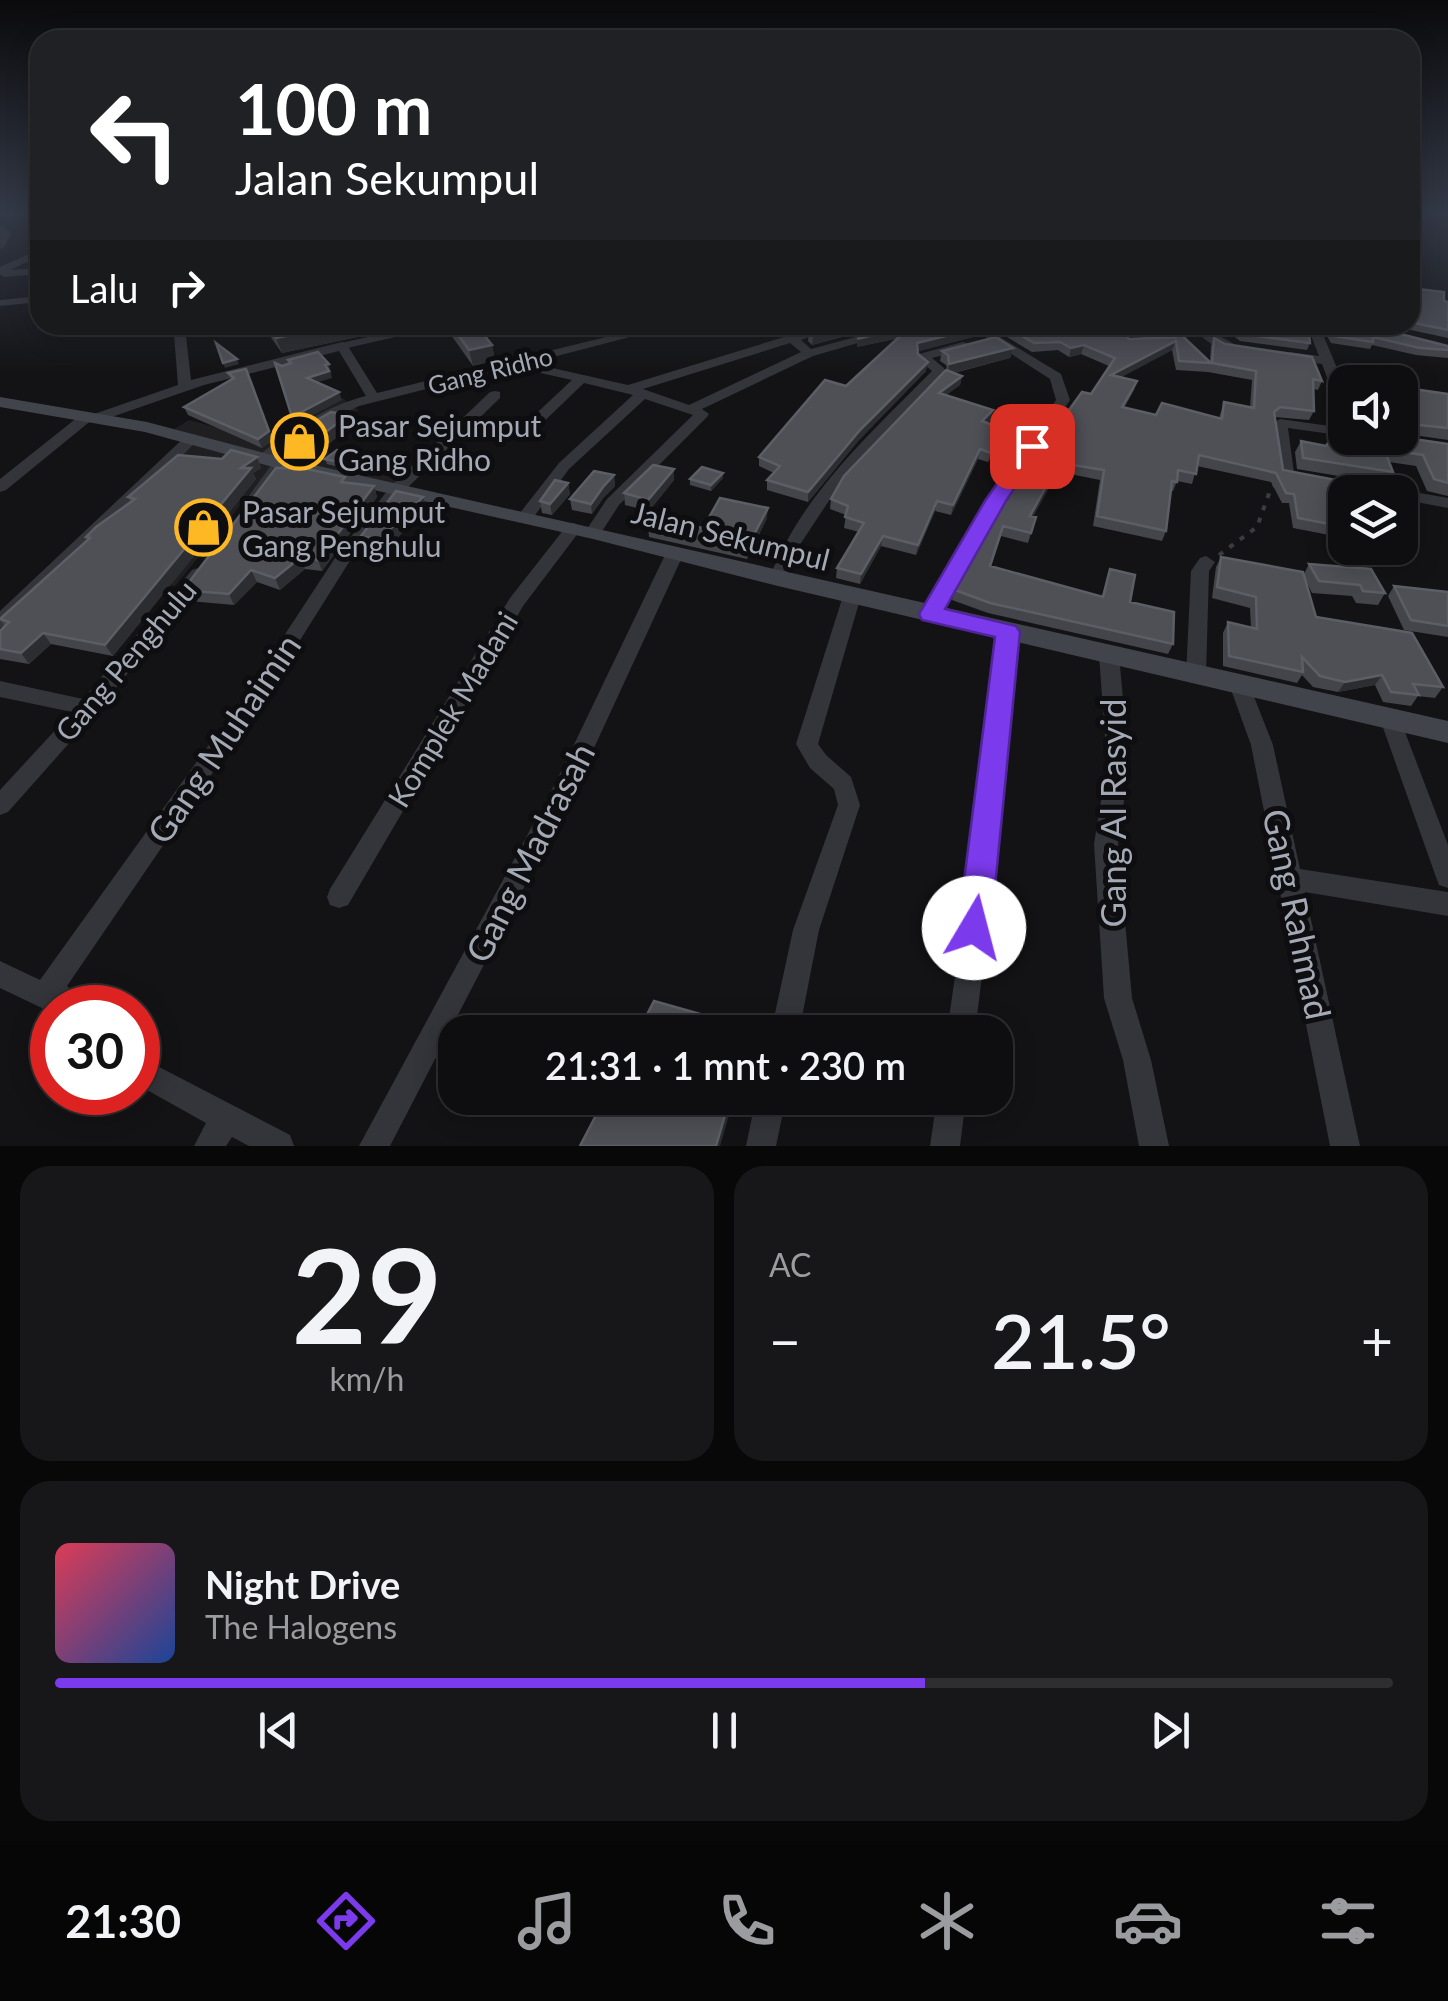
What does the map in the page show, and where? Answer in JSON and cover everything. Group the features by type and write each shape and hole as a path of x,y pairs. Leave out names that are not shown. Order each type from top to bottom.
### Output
{"main road":[{"name":"Jalan Sekumpul","path":"0,402 192,438 778,579 1448,732"}],"street":[{"path":"0,273 30,272"},
{"path":"0,303 30,300"},
{"path":"181,335 186,386"},
{"name":"Gang Ridho","path":"272,460 305,428 374,397 630,335"},
{"path":"524,518 564,466 636,391 798,335"},
{"path":"514,364 583,377 690,410 809,352 875,335"},
{"path":"930,614 996,501 1063,400 1056,377 987,335"},
{"path":"1208,335 1226,346 1256,352"},
{"path":"1317,335 1328,366"},
{"path":"794,336 794,341 809,352"},
{"path":"778,579 789,549 826,492 939,371 923,357 994,340"},
{"path":"0,487 93,417 186,386 342,346 374,397"},
{"path":"1273,354 1326,362"},
{"path":"530,427 583,377"},
{"name":"Gang Muhaimin","path":"68,985 345,556 397,489 494,395"},
{"name":"Komplek Madani","path":"339,897 516,602 583,530 702,414 690,410"},
{"path":"1328,430 1280,422 1287,476 1328,482"},
{"path":"0,622 192,438"},
{"path":"246,510 272,460"},
{"path":"1418,497 1448,502"},
{"name":"Gang Madrasah","path":"374,1146 565,788 674,552"},
{"name":"Gang Penghulu","path":"0,805 88,708 211,557"},
{"path":"1196,674 1200,571 1206,562"},
{"path":"788,1015 806,930 849,804 848,788 842,777 818,764 806,744 852,596"},
{"path":"962,1015 989,824 1008,632"},
{"name":"Gang Al Rasyid","path":"1109,655 1118,764 1106,844 1118,998 1138,1060 1154,1146"},
{"name":"Gang Rahmad","path":"1239,684 1262,745 1345,1146"},
{"path":"0,689 88,708"},
{"path":"1390,719 1448,878"},
{"path":"1291,878 1448,904"},
{"path":"0,974 30,989"},
{"path":"160,1082 278,1146"},
{"path":"761,1146 767,1115"},
{"path":"945,1146 950,1115"},
{"path":"209,1146 226,1118"}],"lane":[{"path":"342,346 390,335"}],"path":[{"path":"1206,562 1257,527 1271,488 1287,476"}],"shaded area":[{"name":"Pasar Sejumput Gang Ridho","path":"343,398 349,403 264,455 174,429 189,420 264,440"},
{"name":"Pasar Sejumput Gang Ridho","path":"351,406 359,410 343,418 309,448 409,473 395,484 271,456 295,437"},
{"name":"Pasar Sejumput Gang Penghulu","path":"193,442 273,465 175,586 137,579 175,461"}],"building":[{"path":"1420,289 1444,292 1448,330 1420,324"},
{"path":"458,335 484,335 492,345 469,350"},
{"path":"901,335 950,335 917,343 918,354 928,362 860,430 808,492 767,480 780,466 759,457 825,380 846,386"},
{"path":"1021,335 1126,335 1129,339 1181,335 1211,363 1179,361 1176,341 1111,375 1137,381 1122,407 1156,415 1162,403 1222,419 1224,402 1254,408 1256,371 1212,363 1214,338 1225,344 1312,357 1322,381 1313,379 1314,411 1280,407 1274,412 1283,470 1328,479 1328,524 1298,518 1294,494 1286,493 1276,473 1199,455 1196,474 1178,470 1177,482 1172,481 1166,531 1097,516 1104,470 1073,465 1064,480 1052,476 1030,516 1036,517 1031,533 1003,526 990,566 1103,597 1110,569 1135,575 1130,602 1174,612 1173,644 990,603 955,590 1010,493 1065,409 1069,410 1082,392 1091,394 1115,358 1084,345 1071,348 1060,342 1034,343"},
{"path":"1250,335 1309,335 1310,343"},
{"path":"1405,335 1448,346 1448,350 1373,337 1373,342 1334,336"},
{"path":"996,337 1013,348 949,364 948,355 942,351"},
{"path":"216,343 237,359 223,363"},
{"path":"318,352 329,364 325,365 329,371 307,378 339,392 292,417 275,363 282,366 291,363 288,360"},
{"path":"246,369 269,431 258,439 184,407 234,378 228,373"},
{"path":"946,370 962,376 939,393 993,410 982,421 1006,430 991,453 980,449 953,505 937,501 918,545 883,536 861,574 837,568 864,523 845,517 848,506 831,499 844,476"},
{"path":"1418,390 1448,394 1448,428 1418,425"},
{"path":"331,412 348,415 313,442 298,438 296,432"},
{"path":"1418,440 1448,444 1448,483 1434,479 1423,455 1418,454"},
{"path":"1301,441 1326,446 1328,443 1328,455 1386,455 1393,472 1303,458"},
{"path":"231,450 257,457 241,468 251,468 105,645 43,633 21,653 0,649 0,631 9,622 0,619 90,538 86,537 96,527 135,499 128,497 178,455 222,459"},
{"path":"337,450 365,458 359,466 325,459"},
{"path":"653,465 674,469 648,500 624,493"},
{"path":"702,467 723,473 711,485 690,479"},
{"path":"276,468 302,468 345,477 341,482 374,486 318,560 301,557 275,578 251,570 229,594 183,590"},
{"path":"594,471 614,475 591,504 570,499"},
{"path":"555,480 568,483 550,504 540,501"},
{"path":"396,491 423,497 379,540 361,536"},
{"path":"720,498 768,508 747,548 648,526 654,518 703,528"},
{"path":"1221,557 1303,572 1316,617 1412,633 1443,687 1413,684 1419,695 1391,692 1382,675 1345,682 1320,676 1302,657 1303,672 1229,656 1228,622 1257,629 1256,597 1217,587"},
{"path":"1309,564 1371,569 1385,593 1363,591 1360,585 1319,581"},
{"path":"1394,586 1448,592 1448,626 1411,620"},
{"path":"654,1001 704,1015 647,1015"},
{"path":"596,1115 725,1115 716,1146 580,1146"}],"place":[{"name":"Pasar Sejumput Gang Ridho","path":"299,442"},
{"name":"Pasar Sejumput Gang Penghulu","path":"203,528"}],"route":[{"path":"974,928 989,824 1008,632 930,614 1032,446"}]}
